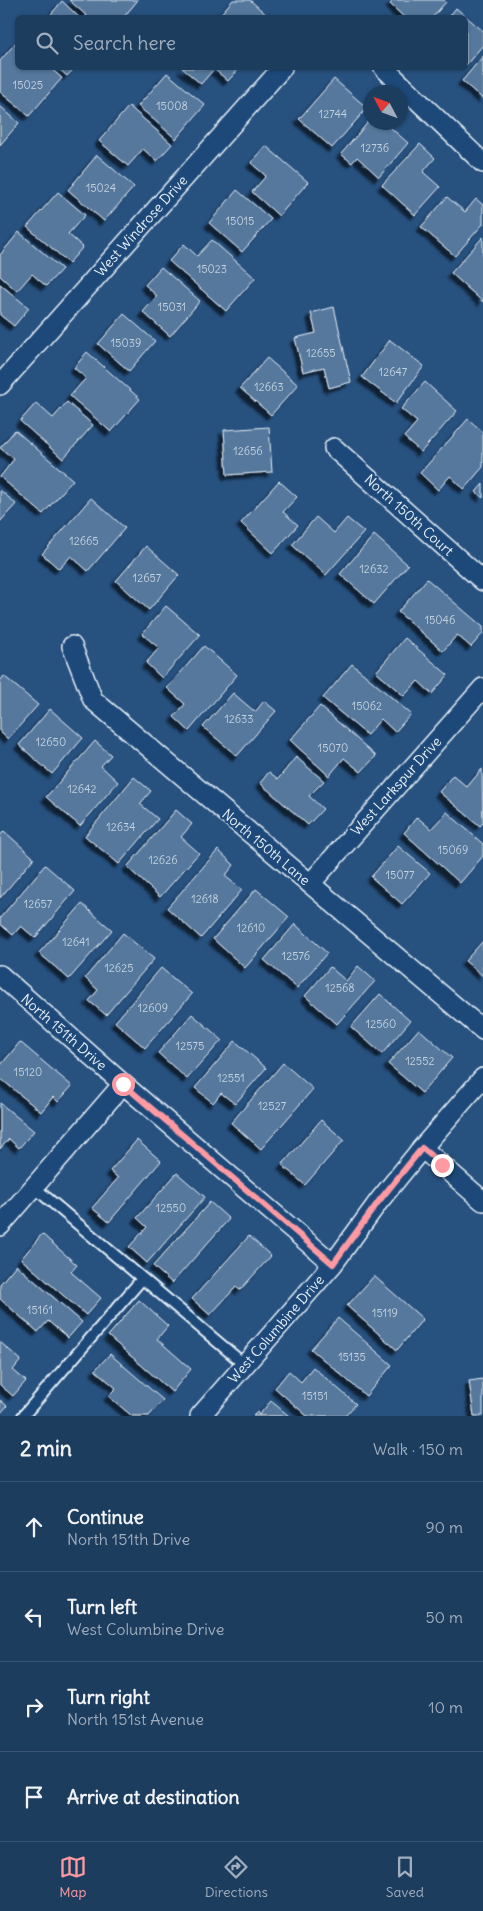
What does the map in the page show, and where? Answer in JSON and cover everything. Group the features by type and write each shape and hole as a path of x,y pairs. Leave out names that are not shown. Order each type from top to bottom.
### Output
{"street":[{"name":"West Windrose Drive","path":"0,385 280,70"},
{"path":"386,70 483,163"},
{"name":"North 150th Court","path":"334,448 483,581"},
{"name":"North 150th Lane","path":"72,646 93,700 483,1030"},
{"name":"West Larkspur Drive","path":"310,884 483,688"},
{"name":"North 151th Drive","path":"0,975 123,1084 333,1264"},
{"name":"West Columbine Drive","path":"200,1416 333,1264 379,1201 483,1078"},
{"path":"0,1226 123,1084"},
{"path":"422,1148 483,1201"}],"lane":[{"path":"34,1187 245,1365"},
{"path":"24,1416 142,1279"}],"building":[{"path":"69,0 138,0 126,15 86,15"},
{"path":"233,0 250,0 267,15 220,15"},
{"path":"394,0 444,0 446,2 435,15 402,15 390,4"},
{"path":"62,1 77,15 50,15"},
{"path":"456,8 464,15 450,15"},
{"path":"468,18 483,31 483,45 468,63"},
{"path":"15,44 15,70 52,70 62,78 29,116 0,92 0,61"},
{"path":"483,56 483,99 462,81"},
{"path":"60,70 73,70 67,76"},
{"path":"184,70 213,70 201,84"},
{"path":"215,70 238,70 228,81"},
{"path":"167,73 205,105 176,139 138,106"},
{"path":"334,79 363,104 363,113 332,148 299,119"},
{"path":"0,106 19,123 0,145"},
{"path":"129,106 172,144 157,161 143,149 128,166 99,141"},
{"path":"363,128 363,130 393,130 408,143 379,177 357,157 352,163 341,154"},
{"path":"420,144 435,158 423,172 440,187 415,215 382,185"},
{"path":"266,146 308,182 279,216 252,192 266,176 251,163"},
{"path":"97,155 134,187 104,221 68,190"},
{"path":"237,190 271,219 242,252 209,223"},
{"path":"58,192 85,215 68,234 83,247 69,263 27,227"},
{"path":"447,197 465,212 476,199 483,205 483,224 455,256 421,227"},
{"path":"19,232 62,269 46,286 32,274 17,291 0,276 0,255"},
{"path":"483,237 483,302 451,273"},
{"path":"212,240 255,278 226,311 169,261 184,244 197,256"},
{"path":"161,267 200,301 170,336 143,312 157,296 145,285"},
{"path":"0,284 29,308 14,326 0,315"},
{"path":"334,307 351,382 329,388 324,367 303,372 295,338 316,333 311,313"},
{"path":"124,314 155,341 129,371 98,344"},
{"path":"390,340 424,366 396,403 362,377"},
{"path":"87,352 140,399 111,432 70,396 86,378 74,368"},
{"path":"267,358 298,385 271,415 240,388"},
{"path":"425,382 457,411 421,452 404,437 417,422 401,409"},
{"path":"67,402 93,425 63,459 20,421 36,403 53,418"},
{"path":"468,419 483,432 483,467 464,489 450,476 438,490 420,473"},
{"path":"269,427 272,472 227,475 224,430"},
{"path":"15,430 73,480 43,514 0,477 14,459 0,448"},
{"path":"279,481 297,497 283,512 298,525 273,553 241,523"},
{"path":"483,484 483,498 476,492"},
{"path":"0,490 16,504 0,522"},
{"path":"91,498 125,528 88,571 71,556 59,569 42,554"},
{"path":"316,517 334,533 347,518 364,532 326,575 292,545"},
{"path":"374,535 408,565 374,604 340,574"},
{"path":"146,546 179,575 149,610 116,581"},
{"path":"427,579 483,627 483,633 471,647 457,635 443,651 398,612"},
{"path":"166,606 200,635 162,678 146,663 159,648 142,634"},
{"path":"405,638 448,675 432,694 418,681 404,696 376,672"},
{"path":"204,646 237,675 189,731 174,717 185,704 167,688"},
{"path":"352,664 411,714 395,732 381,719 367,735 323,698"},
{"path":"4,676 38,705 8,739 0,732 0,681"},
{"path":"233,693 255,712 264,701 276,711 237,756 203,727"},
{"path":"320,706 376,756 361,772 344,758 329,776 290,740"},
{"path":"50,709 83,738 52,774 19,745"},
{"path":"95,741 111,755 101,766 118,782 80,826 46,797"},
{"path":"296,757 324,781 309,796 323,809 308,825 260,783 269,772 278,779"},
{"path":"482,769 483,823 480,826 439,792 453,775 467,787"},
{"path":"134,777 151,791 140,804 158,819 119,864 85,836"},
{"path":"176,810 192,824 181,837 199,853 160,897 127,867"},
{"path":"447,812 483,844 483,856 460,883 404,833 417,817 431,829"},
{"path":"4,831 34,858 0,898 0,836"},
{"path":"398,846 430,873 402,904 371,877"},
{"path":"218,850 234,865 225,876 242,890 201,938 167,908"},
{"path":"45,865 75,891 35,938 21,926 13,935 0,924 0,918"},
{"path":"256,889 289,917 245,968 213,939"},
{"path":"82,904 112,930 69,979 39,953"},
{"path":"295,924 327,953 297,988 264,960"},
{"path":"123,933 154,959 106,1015 89,1001 98,990 85,978"},
{"path":"483,941 483,976 465,961"},
{"path":"358,966 375,981 337,1024 305,996 330,967 346,981"},
{"path":"161,968 192,994 145,1048 115,1022"},
{"path":"380,994 410,1021 382,1054 351,1027"},
{"path":"192,1014 222,1040 187,1079 158,1053"},
{"path":"419,1029 452,1058 422,1093 388,1064"},
{"path":"235,1041 266,1068 235,1104 221,1093 213,1103 195,1088"},
{"path":"20,1042 72,1086 58,1102 53,1097 41,1112 0,1078 0,1066"},
{"path":"283,1063 313,1089 261,1149 231,1123"},
{"path":"0,1103 34,1131 19,1148 9,1139 0,1149"},
{"path":"321,1120 344,1140 305,1185 282,1165"},
{"path":"137,1140 161,1161 109,1222 92,1208 118,1178 110,1171"},
{"path":"177,1173 205,1197 147,1263 129,1247 147,1227 137,1218"},
{"path":"210,1202 229,1219 172,1283 153,1266"},
{"path":"42,1234 77,1265 71,1272 101,1298 86,1315 21,1259"},
{"path":"249,1236 271,1256 240,1290 236,1287 210,1315 192,1299"},
{"path":"16,1265 82,1322 68,1338 48,1321 38,1332 0,1299 0,1284"},
{"path":"374,1276 423,1319 397,1350 347,1306"},
{"path":"139,1300 168,1326 157,1339 191,1369 172,1392 108,1336"},
{"path":"338,1318 392,1365 366,1396 311,1349"},
{"path":"0,1342 21,1360 13,1370 26,1381 13,1396 0,1385"},
{"path":"110,1354 163,1400 149,1416 132,1416 108,1396 116,1388 95,1370"},
{"path":"313,1367 356,1404 345,1416 307,1416 275,1388 289,1371 301,1382"},
{"path":"483,1379 483,1416 474,1416 469,1381"},
{"path":"0,1400 7,1406 0,1414"},
{"path":"271,1401 289,1416 253,1416 257,1412 259,1415"}],"route":[{"path":"123,1084 333,1264 379,1201 422,1148 442,1165"}]}
